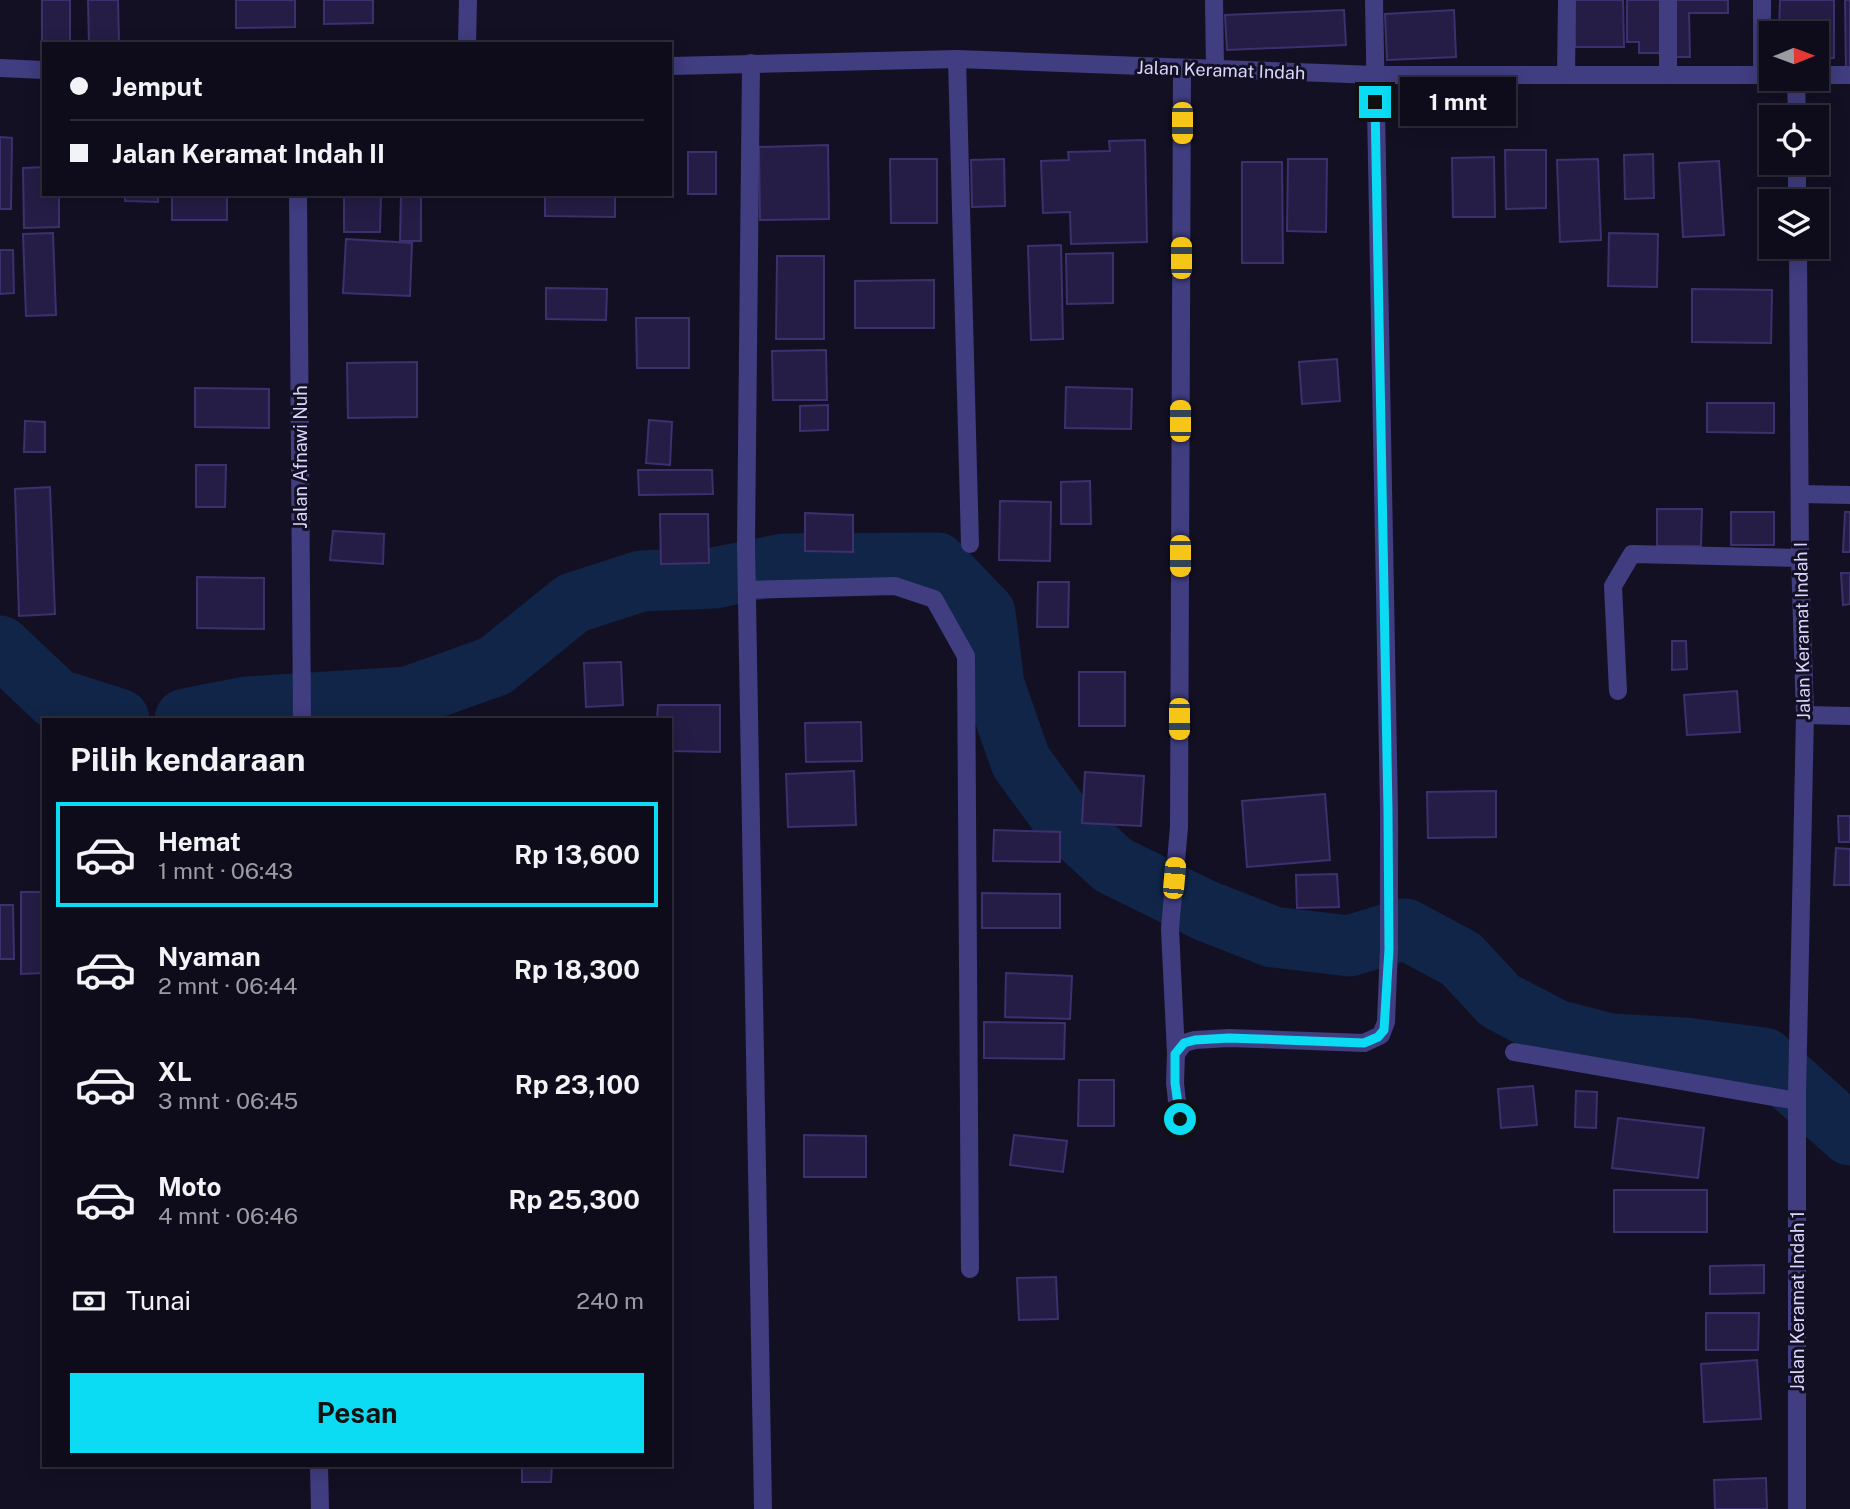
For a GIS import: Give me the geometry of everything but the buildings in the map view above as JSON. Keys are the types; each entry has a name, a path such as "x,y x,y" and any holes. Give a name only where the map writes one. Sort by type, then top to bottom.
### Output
{"street":[{"path":"467,42 468,0"},
{"path":"1214,0 1215,69"},
{"path":"1175,1054 1184,1043 1195,1040 1229,1038 1364,1043 1378,1037 1384,1030 1389,908 1374,0"},
{"path":"1566,75 1567,0"},
{"path":"1668,0 1668,75"},
{"path":"1762,0 1763,21"},
{"path":"957,59 970,544"},
{"name":"Jalan Keramat Indah","path":"672,66 957,59 1375,75 1759,75"},
{"path":"751,63 746,522 764,1509"},
{"path":"0,68 42,70"},
{"path":"1180,1119 1175,1083 1170,929 1179,827 1182,69"},
{"path":"1829,75 1850,75"},
{"name":"Jalan Afnawi Nuh","path":"298,196 302,718"},
{"name":"Jalan Keramat Indah I","path":"1797,1098 1805,715 1800,558 1798,259"},
{"path":"1800,494 1850,495"},
{"path":"1618,691 1613,586 1633,554 1800,558"},
{"path":"747,584 895,586 934,599 966,656 970,1269"},
{"path":"1805,715 1850,716"},
{"path":"1514,1052 1797,1098"},
{"name":"Jalan Keramat Indah 1","path":"1797,1098 1797,1509"},
{"path":"319,1467 320,1509"}],"waterway":[{"path":"190,718 247,707 408,697 495,666 573,603 641,581 714,578 784,564 937,563 985,613 994,685 1021,762 1062,818 1113,865 1204,910 1273,937 1349,946 1405,929 1461,959 1500,1001 1556,1030 1610,1044 1685,1048 1764,1058 1850,1135"},
{"path":"0,646 56,699 116,718"}],"route":[{"path":"1180,1119 1175,1083 1175,1054 1184,1043 1229,1038 1364,1043 1378,1037 1384,1030 1389,949 1388,810 1375,102"}]}
